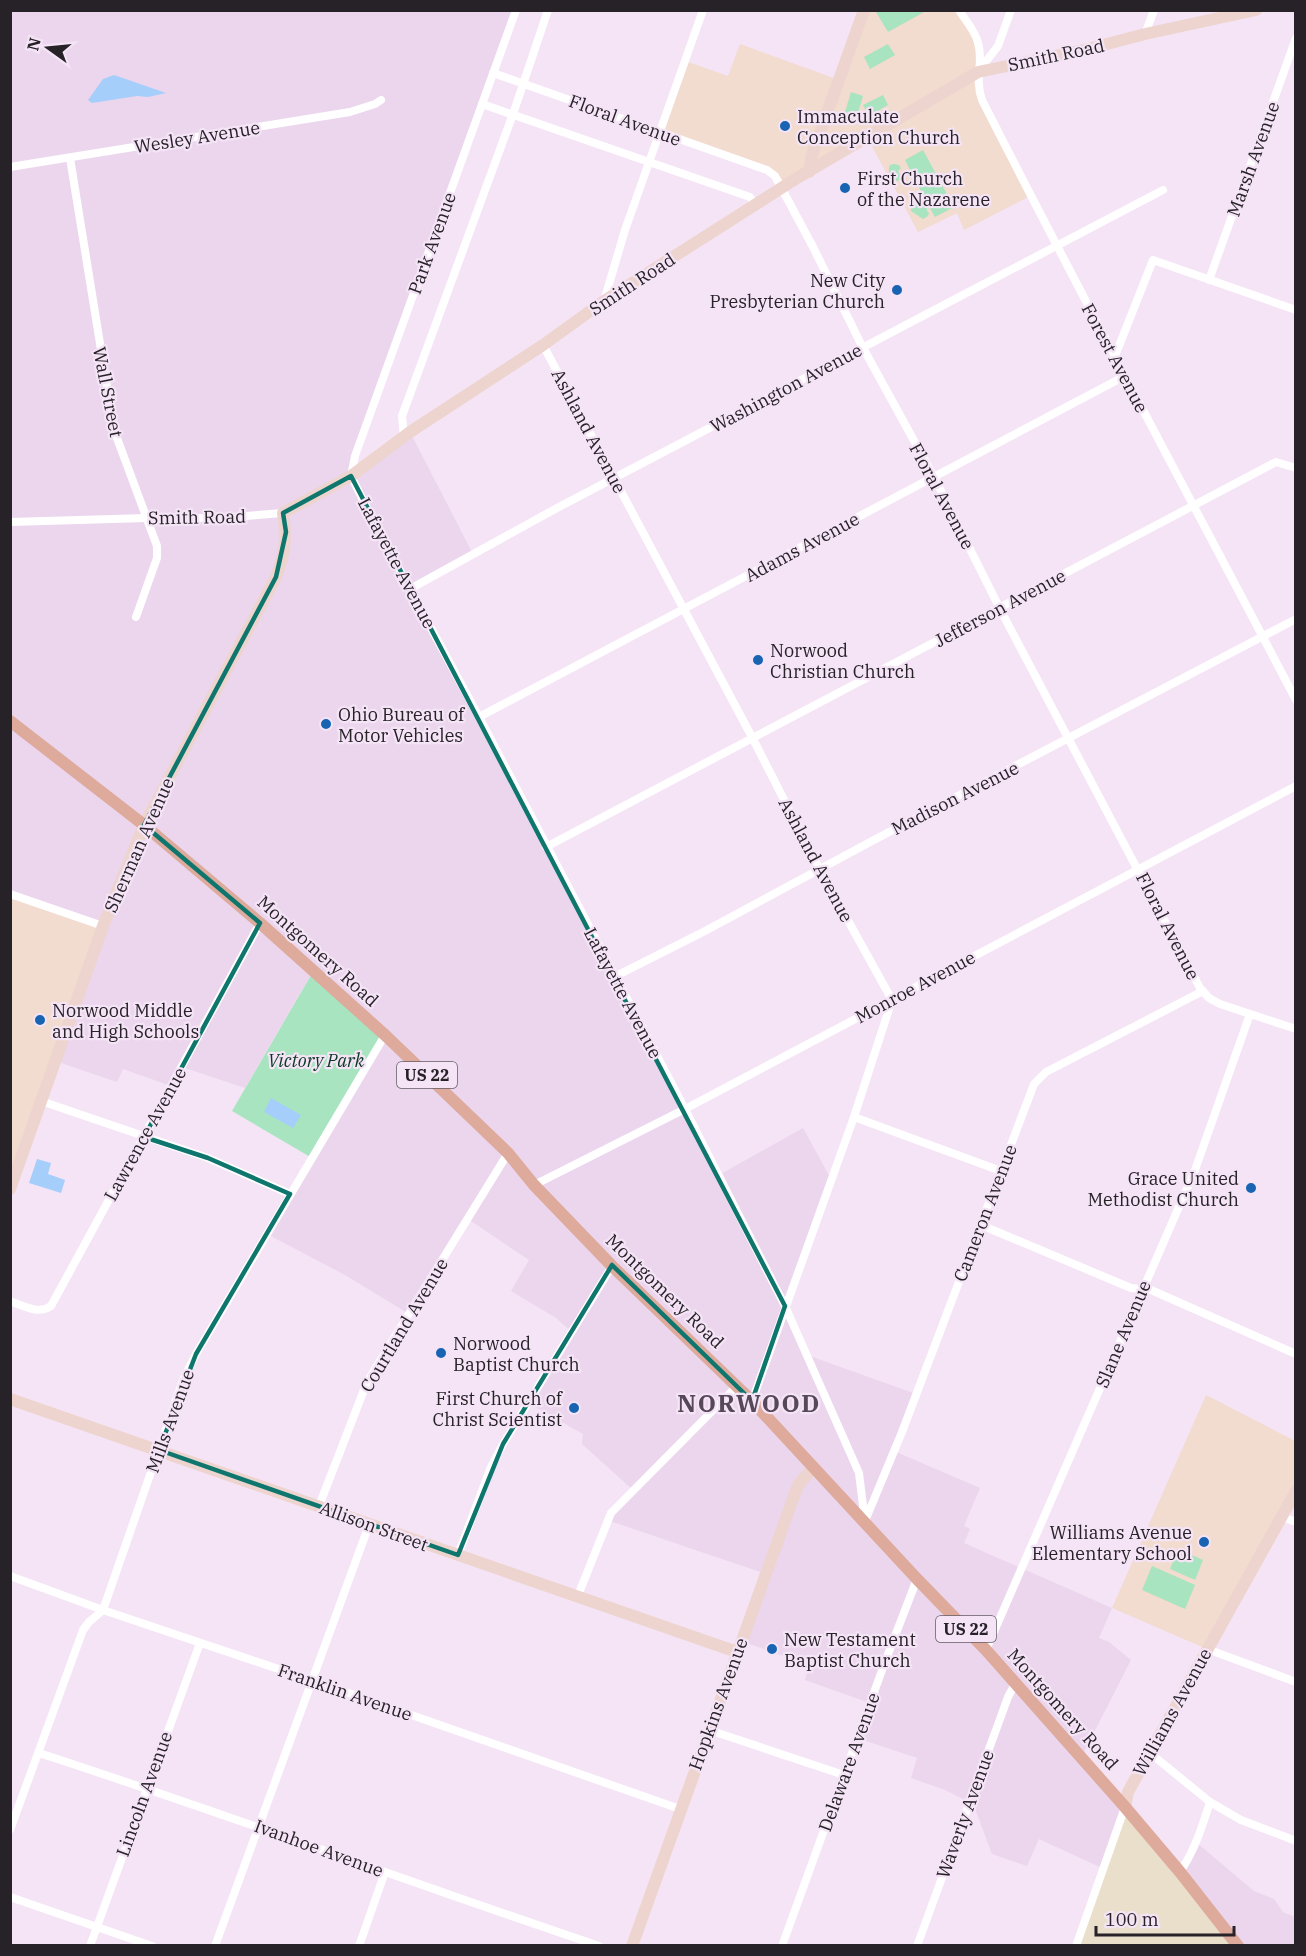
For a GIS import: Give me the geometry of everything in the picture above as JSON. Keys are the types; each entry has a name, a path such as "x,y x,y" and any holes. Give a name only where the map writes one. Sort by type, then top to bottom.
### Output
{"main road":[{"name":"Montgomery Road","path":"10,721 144,825 260,923 385,1035 508,1153 534,1185 612,1266 752,1401 986,1650 1125,1807 1238,1946"}],"street":[{"name":"Park Avenue","path":"351,476 355,456 516,10"},
{"name":"Park Avenue","path":"404,437 402,416 513,114 548,10"},
{"path":"604,301 625,230 703,10"},
{"path":"809,172 812,155 864,10"},
{"name":"Forest Avenue","path":"958,10 978,41 980,60 978,90 982,100 1056,246 1296,700"},
{"path":"978,72 998,46 1011,10"},
{"path":"1145,34 1154,10"},
{"name":"Smith Road","path":"10,522 220,518 283,513 351,476 404,437 543,345 604,301 755,205 978,72 1256,10"},
{"name":"Marsh Avenue","path":"1209,280 1296,38"},
{"name":"Floral Avenue","path":"494,73 767,170 775,176 1200,988 1209,998 1220,1004 1296,1029"},
{"name":"Wesley Avenue","path":"10,167 350,112 381,100"},
{"name":"Floral Avenue","path":"482,104 750,197 755,205"},
{"name":"Wall Street","path":"70,158 114,430 157,546 157,558 136,617"},
{"name":"Washington Avenue","path":"410,589 862,346 1163,190"},
{"path":"1115,356 1154,260 1296,310"},
{"name":"Ashland Avenue","path":"543,345 820,870 892,1000"},
{"name":"Adams Avenue","path":"479,717 1125,376"},
{"name":"Jefferson Avenue","path":"546,847 753,740 1276,462 1296,468"},
{"name":"Lafayette Avenue","path":"351,476 685,1109 785,1306 859,1473 865,1522"},
{"name":"Sherman Avenue","path":"10,1189 104,926 144,825 284,558 286,532 283,513"},
{"name":"Madison Avenue","path":"614,977 1296,619"},
{"name":"Monroe Avenue","path":"534,1185 685,1109 1296,786"},
{"path":"10,894 104,926"},
{"name":"Lawrence Avenue","path":"10,1301 39,1311 51,1306 260,923"},
{"name":"Cameron Avenue","path":"865,1522 1034,1084 1039,1077 1203,992"},
{"path":"752,1401 854,1117 892,1000"},
{"name":"Slane Avenue","path":"986,1650 1194,1170 1250,1014"},
{"name":"Mills Avenue","path":"10,1830 83,1630 102,1610 183,1380 196,1354 385,1035"},
{"path":"41,1101 208,1158 290,1194"},
{"path":"854,1117 1001,1171"},
{"name":"Courtland Avenue","path":"319,1506 367,1383 508,1153"},
{"path":"981,1225 1131,1288 1151,1290 1296,1354"},
{"path":"458,1555 491,1467 503,1444 612,1266"},
{"path":"577,1598 611,1513 737,1386"},
{"name":"Allison Street","path":"10,1399 737,1652"},
{"name":"Hopkins Avenue","path":"632,1946 798,1485 814,1467"},
{"name":"Williams Avenue","path":"1076,1946 1125,1807 1128,1792 1296,1491"},
{"path":"1280,1516 1296,1522"},
{"path":"215,1946 369,1525"},
{"name":"Franklin Avenue","path":"10,1576 102,1610 680,1809"},
{"name":"Delaware Avenue","path":"782,1946 917,1579"},
{"name":"Lincoln Avenue","path":"90,1946 200,1643"},
{"path":"1207,1649 1296,1682"},
{"name":"Waverly Avenue","path":"917,1946 1008,1697 1015,1684"},
{"path":"709,1731 844,1775"},
{"name":"Ivanhoe Avenue","path":"39,1752 599,1946"},
{"path":"1150,1753 1210,1802 1241,1820 1296,1841"},
{"path":"1180,1872 1190,1859 1197,1843 1210,1802"},
{"path":"359,1946 386,1872"},
{"path":"10,1897 152,1946"}],"highlighted area":[{"path":"351,476 785,1306 752,1401 612,1265 503,1444 458,1555 159,1450 196,1354 290,1194 208,1158 144,1137 260,923 144,825 276,577 286,532 283,513"}],"shaded area":[{"path":"11,11 516,11 352,476 410,432 473,554 411,589 719,1175 803,1128 831,1179 785,1306 807,1355 916,1394 894,1451 980,1488 964,1526 970,1529 964,1543 1112,1608 1099,1638 1109,1642 1131,1660 1081,1758 1125,1807 1104,1869 1039,1839 1027,1866 992,1854 971,1798 969,1802 945,1790 911,1778 917,1758 857,1738 870,1703 805,1680 809,1665 741,1641 766,1574 607,1520 633,1490 582,1444 583,1434 528,1403 572,1332 556,1318 511,1291 529,1260 468,1219 409,1314 345,1275 267,1234 385,1035 313,971 245,1088 182,1067 171,1086 123,1069 117,1082 55,1061 11,894"},
{"path":"864,11 959,11 978,41 978,90 1030,196 964,230 957,213 918,232 867,137 782,188 775,176 660,133 685,61 728,76 740,44 839,80"},
{"name":"Norwood Middle and High Schools","path":"11,894 103,926 11,1189"},
{"name":"Williams Avenue Elementary School","path":"1206,1395 1295,1441 1295,1491 1207,1649 1112,1608"},
{"path":"1125,1807 1238,1946 1076,1946"},
{"path":"1197,1843 1254,1891 1274,1899 1283,1912 1295,1917 1295,1945 1238,1945 1180,1872"}],"green space":[{"path":"926,11 888,32 876,12"},
{"path":"888,44 895,55 870,69 864,57"},
{"path":"851,92 863,96 857,116 845,112"},
{"path":"883,95 888,105 869,116 863,105"},
{"path":"923,150 954,207 935,217 927,203 929,213 923,219 911,211 916,201 922,197 925,199 905,160"},
{"path":"894,164 901,168 898,171 902,179 897,181 889,173 890,165"},
{"name":"Victory Park","path":"314,970 385,1035 312,1158 232,1111"},
{"path":"1178,1549 1203,1560 1195,1580 1170,1569"},
{"path":"1152,1566 1195,1585 1185,1609 1142,1590"}],"water":[{"path":"114,75 166,93 92,103 88,100 103,79"},
{"path":"271,1098 301,1115 293,1128 264,1112"},
{"path":"37,1159 51,1163 48,1174 65,1180 61,1193 29,1183"}],"place":[{"name":"Immaculate Conception Church","path":"785,126"},
{"name":"First Church of the Nazarene","path":"845,188"},
{"name":"New City Presbyterian Church","path":"897,290"},
{"name":"Norwood Christian Church","path":"758,660"},
{"name":"Ohio Bureau of Motor Vehicles","path":"326,724"},
{"name":"Norwood Middle and High Schools","path":"40,1020"},
{"name":"Grace United Methodist Church","path":"1251,1188"},
{"name":"Norwood Baptist Church","path":"441,1353"},
{"name":"First Church of Christ Scientist","path":"574,1408"},
{"name":"Williams Avenue Elementary School","path":"1204,1542"},
{"name":"New Testament Baptist Church","path":"772,1649"}],"district":[{"name":"NORWOOD","path":"749,1403"}]}
